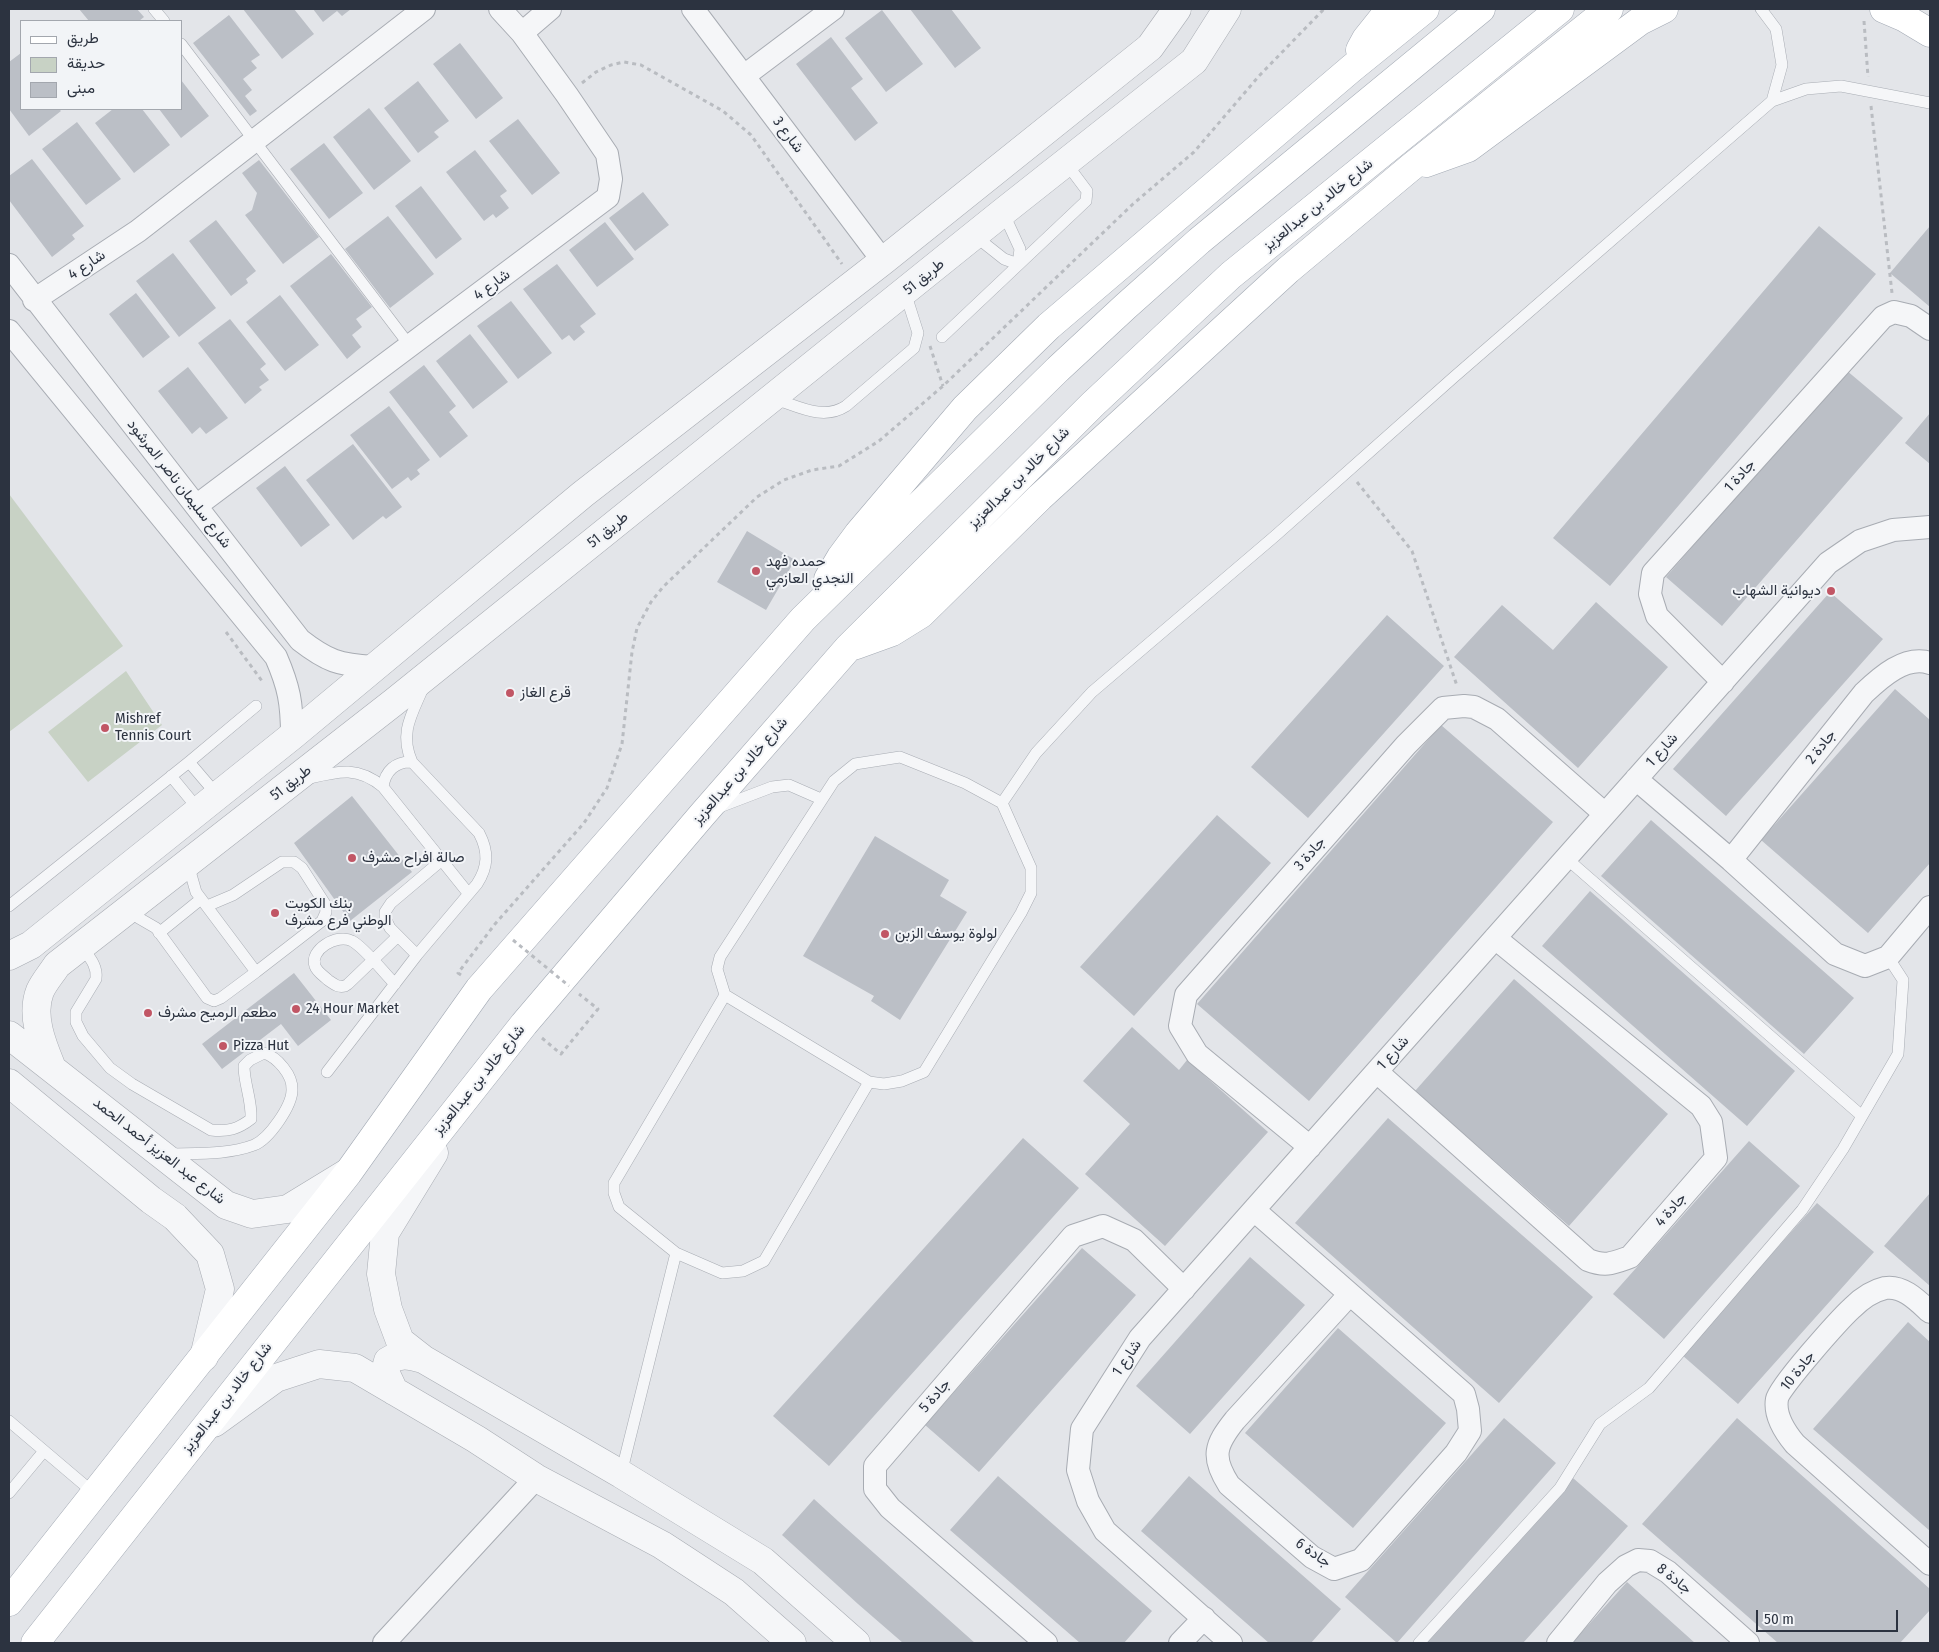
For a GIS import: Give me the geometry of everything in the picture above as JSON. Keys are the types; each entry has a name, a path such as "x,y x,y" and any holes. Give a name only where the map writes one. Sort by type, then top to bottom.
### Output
{"main road":[{"path":"1352,68 1366,39 1390,9"},
{"path":"803,619 841,556 965,408 1049,326 1352,68 1425,9"},
{"path":"9,1602 348,1172 479,989 803,619 1058,369 1126,306 1199,241 1481,9"},
{"name":"شارع خالد بن عبدالعزيز","path":"35,1643 198,1434 524,1024 702,815 848,648 1092,404 1231,275 1560,9"},
{"path":"848,648 892,632 921,614 1040,497 1288,270 1410,168 1609,9"},
{"path":"1410,168 1447,157 1468,148 1640,21 1664,9"},
{"path":"1874,13 1906,18 1930,33"}],"street":[{"name":"شارع 4","path":"34,300 138,232 424,9"},
{"name":"شارع 4","path":"196,506 608,197 610,179 607,154 522,33 500,9"},
{"path":"522,33 550,9"},
{"name":"شارع 3","path":"693,9 883,261"},
{"path":"744,76 833,9"},
{"path":"9,956 31,945 292,736 373,667 617,469 883,261 1150,47 1177,9"},
{"name":"طريق 51","path":"52,1068 41,1041 37,1014 39,992 57,965 428,674 1194,61 1227,9"},
{"path":"1061,118 1075,155"},
{"name":"شارع سليمان ناصر المرشود","path":"9,265 34,300 300,640 328,659 346,665 373,667"},
{"path":"1894,312 1910,316 1930,329"},
{"name":"جادة 1","path":"1723,682 1656,616 1650,594 1653,573 1872,328 1884,317 1894,312"},
{"path":"9,332 276,657 287,684 292,706 292,736"},
{"path":"645,447 672,480"},
{"path":"617,469 643,502"},
{"name":"شارع 1","path":"1232,1643 1105,1531 1088,1500 1078,1470 1082,1429 1140,1338 1828,563 1860,541 1868,538 1893,530 1930,527"},
{"path":"276,657 300,640"},
{"name":"جادة 2","path":"1731,860 1864,693 1885,674 1908,663 1930,664"},
{"path":"1464,706 1474,707 1497,719 1605,814"},
{"name":"جادة 3","path":"1310,1147 1196,1054 1180,1026 1186,996 1406,745 1443,708 1464,706"},
{"path":"1636,779 1731,860 1835,954 1865,966 1888,957 1930,907"},
{"path":"97,892 108,906 123,914"},
{"name":"جادة 4","path":"1377,1072 1588,1260 1600,1265 1630,1257 1716,1158 1711,1122 1701,1106 1495,938"},
{"name":"شارع عبد العزيز أحمد الحمد","path":"9,1035 226,1205 252,1214 288,1209 348,1172"},
{"path":"477,1082 385,1233 381,1274 388,1309 400,1341 423,1359 621,1474 763,1560 856,1643"},
{"path":"9,1083 150,1200 174,1217 210,1254 220,1289 204,1357"},
{"path":"150,1200 160,1203 170,1201 179,1195 183,1186 183,1176 170,1161"},
{"name":"جادة 6","path":"1254,1210 1350,1294 1464,1394 1468,1409 1470,1432 1456,1453 1361,1560 1334,1569 1312,1557 1229,1485 1220,1472 1217,1454 1221,1437 1235,1420 1350,1294"},
{"name":"جادة 5","path":"1046,1643 890,1508 875,1489 875,1466 1073,1236 1103,1226 1134,1240 1184,1289"},
{"name":"جادة 10","path":"1930,1312 1902,1289 1885,1288 1869,1294 1852,1308 1788,1380 1777,1399 1778,1416 1784,1430 1795,1444 1930,1564"},
{"path":"394,1391 385,1372 388,1361 395,1356 406,1354 423,1359"},
{"path":"198,1434 276,1378 319,1364 355,1368 476,1439 536,1478 662,1545 734,1592 792,1643"},
{"path":"384,1643 536,1478"},
{"name":"جادة 8","path":"1558,1643 1607,1583 1626,1566 1638,1560 1650,1562 1668,1572 1748,1643"},
{"path":"1180,1643 1204,1618"}],"lane":[{"path":"154,9 163,20"},
{"path":"1761,9 1776,29 1782,65 1772,101"},
{"path":"182,45 256,140 410,346"},
{"path":"1002,803 1036,753 1092,692 1275,536 1772,101 1806,89 1842,86 1930,103"},
{"path":"942,336 1086,201 1087,191 1075,155"},
{"path":"1003,212 1020,250 1018,264"},
{"path":"975,236 1004,259 1018,264"},
{"path":"773,398 824,413 839,410 846,406 914,348 918,333 905,292"},
{"path":"327,1072 483,875 486,864 484,843 478,833 412,762 406,749 406,731 428,674"},
{"path":"9,906 256,706"},
{"path":"900,757 965,783 1002,803 1031,868 1031,893 1021,913 924,1072 902,1081 884,1084 869,1082 725,995 719,982 717,969 720,957 820,799 834,781 855,764 900,757"},
{"path":"189,762 208,803"},
{"path":"383,787 384,780 392,768 398,764 412,762"},
{"path":"291,782 336,771 349,771 373,779 383,787 468,893"},
{"path":"171,776 208,803"},
{"path":"702,815 772,787 789,786 820,799"},
{"path":"1566,858 1862,1116"},
{"path":"418,955 386,923 387,907 442,860"},
{"path":"123,914 138,917 156,928 159,933 207,998 214,1001 221,998 322,921 326,912 325,904 302,868 294,862 282,862 233,895 204,902 159,933"},
{"path":"188,863 191,878 204,902 256,972"},
{"path":"395,984 372,961 352,941 339,938 327,943 316,954 314,962 316,969 335,985 342,987 348,984 372,961 398,936"},
{"path":"81,946 94,963 97,972 96,979 76,1012 76,1022 82,1036 110,1068 132,1084 211,1130 224,1132 238,1128 251,1119 250,1098 244,1077 244,1066 250,1060 264,1053 274,1056 291,1080 292,1091 287,1107 267,1137 257,1144 242,1149 170,1161"},
{"path":"1419,1643 1560,1488 1600,1424 1649,1388 1802,1210 1843,1149 1898,1054 1904,980 1888,957"},
{"path":"725,995 614,1183 614,1193 619,1208 676,1253 722,1273 743,1271 764,1261 869,1082"},
{"path":"621,1474 676,1253"},
{"path":"9,1421 95,1494"},
{"path":"9,1493 44,1451"}],"path":[{"path":"458,973 495,924 584,823 607,788 622,744 632,652 637,628 651,602 663,587 757,497 784,480 812,470 839,466 879,441 943,386 1133,204 1194,152 1259,76 1324,9"},
{"path":"1874,13 1870,91 1894,312"},
{"path":"567,95 596,72 611,65 624,62 641,64 723,111 751,135 855,283"},
{"path":"1348,471 1412,551 1464,706"},
{"path":"513,940 598,1009 561,1054"}],"green space":[{"path":"9,494 123,646 9,732"},
{"name":"Mishref Tennis Court","path":"126,671 162,725 88,782 48,732"}],"building":[{"path":"79,9 137,9 144,17 140,20 88,20"},
{"path":"243,9 294,9 314,34 282,59"},
{"path":"313,9 351,9 342,16 337,11 323,22"},
{"path":"910,9 951,9 981,48 955,68"},
{"path":"882,10 923,64 886,92 845,38"},
{"path":"229,15 260,55 251,61 257,68 243,79 252,90 245,96 257,111 250,116 193,43"},
{"path":"831,37 863,79 851,88 878,123 855,141 796,64"},
{"path":"460,43 503,98 476,119 433,64"},
{"path":"20,54 20,110 61,111 29,136 9,109 9,62"},
{"path":"182,81 209,116 181,138 160,110 182,110"},
{"path":"418,81 449,121 434,132 439,137 418,153 384,108"},
{"path":"369,108 411,161 374,190 333,137"},
{"path":"112,110 143,110 170,145 134,173 95,123"},
{"path":"518,119 560,173 532,195 489,141"},
{"path":"77,122 121,179 86,205 42,149"},
{"path":"324,143 363,193 329,219 290,169"},
{"path":"475,150 507,191 500,196 509,208 496,218 493,214 484,221 446,172"},
{"path":"32,159 84,226 72,235 75,239 52,257 9,200 9,176"},
{"path":"259,160 319,237 283,264 245,215 252,210 257,193 242,173"},
{"path":"421,186 462,239 436,259 395,206"},
{"path":"643,192 669,225 635,251 609,218"},
{"path":"388,216 434,274 390,308 345,249"},
{"path":"216,220 256,271 246,279 248,283 231,296 189,241"},
{"path":"605,222 634,259 597,287 569,250"},
{"path":"1819,226 1876,274 1610,586 1553,538"},
{"path":"1930,226 1930,307 1890,273"},
{"path":"173,253 216,308 179,337 136,281"},
{"path":"331,254 372,307 356,319 362,327 352,335 361,347 347,359 290,286"},
{"path":"557,264 596,314 580,326 585,332 574,341 569,335 562,340 523,289"},
{"path":"136,293 170,337 143,358 109,314"},
{"path":"280,295 319,345 285,371 246,322"},
{"path":"511,301 552,353 518,379 477,326"},
{"path":"230,319 266,364 260,369 269,380 259,387 262,390 245,404 198,343"},
{"path":"470,334 508,382 473,409 436,361"},
{"path":"424,365 456,406 449,412 468,436 440,458 389,392"},
{"path":"188,367 228,418 206,434 200,427 192,434 158,391"},
{"path":"1846,370 1903,418 1722,626 1666,577"},
{"path":"389,406 430,460 417,470 420,474 411,481 408,477 392,489 350,435"},
{"path":"1930,413 1930,464 1905,443"},
{"path":"353,444 402,507 386,519 383,516 353,540 306,480"},
{"path":"285,466 330,525 301,547 256,488"},
{"name":"حمده فهد النجدي العازمي","path":"747,531 795,560 766,610 717,582"},
{"path":"1830,592 1883,639 1726,816 1673,769"},
{"path":"1596,602 1668,667 1578,768 1454,657 1502,605 1553,650"},
{"path":"1387,615 1444,666 1308,818 1251,767"},
{"path":"1895,689 1930,720 1930,863 1868,933 1761,840"},
{"path":"1441,725 1553,822 1309,1101 1197,1004"},
{"name":"صالة افراح مشرف","path":"352,796 412,872 350,921 294,843"},
{"path":"1217,815 1271,863 1134,1016 1080,967"},
{"path":"1651,820 1854,998 1804,1054 1601,876"},
{"name":"لولوة يوسف الزبن","path":"875,836 949,880 940,896 967,912 900,1020 871,1001 874,996 803,956"},
{"path":"1590,891 1795,1071 1747,1126 1542,946"},
{"path":"294,973 331,1020 298,1046 281,1024 222,1069 202,1044"},
{"path":"1514,979 1668,1114 1569,1226 1415,1091"},
{"path":"1132,1027 1179,1070 1187,1060 1268,1132 1165,1246 1085,1174 1130,1124 1083,1081"},
{"path":"1388,1118 1593,1297 1499,1403 1295,1223"},
{"path":"1023,1138 1079,1188 829,1466 773,1416"},
{"path":"1749,1141 1800,1186 1664,1339 1613,1294"},
{"path":"1930,1193 1930,1286 1884,1246"},
{"path":"1817,1203 1874,1252 1738,1404 1682,1355"},
{"path":"1082,1248 1136,1295 979,1472 925,1425"},
{"path":"1250,1257 1305,1305 1190,1434 1136,1386"},
{"path":"1908,1322 1930,1342 1930,1531 1813,1429"},
{"path":"1338,1328 1446,1423 1353,1528 1245,1433"},
{"path":"1504,1418 1556,1463 1397,1643 1345,1597"},
{"path":"1737,1418 1930,1589 1930,1610 1900,1643 1778,1643 1642,1524"},
{"path":"998,1476 1152,1611 1124,1643 1080,1643 950,1530"},
{"path":"1189,1476 1341,1609 1311,1643 1269,1643 1141,1531"},
{"path":"1573,1478 1628,1526 1523,1643 1426,1643"},
{"path":"814,1499 975,1643 903,1643 858,1604 782,1535"},
{"path":"1627,1582 1695,1643 1572,1643"}],"place":[{"name":"حمده فهد النجدي العازمي","path":"756,571"},
{"name":"ديوانية الشهاب","path":"1831,591"},
{"name":"قرع الغاز","path":"510,693"},
{"name":"Mishref Tennis Court","path":"105,728"},
{"name":"صالة افراح مشرف","path":"352,858"},
{"name":"بنك الكويت الوطني فرع مشرف","path":"275,913"},
{"name":"لولوة يوسف الزبن","path":"885,934"},
{"name":"24 Hour Market","path":"296,1009"},
{"name":"مطعم الرميح مشرف","path":"148,1013"},
{"name":"Pizza Hut","path":"223,1046"}]}
